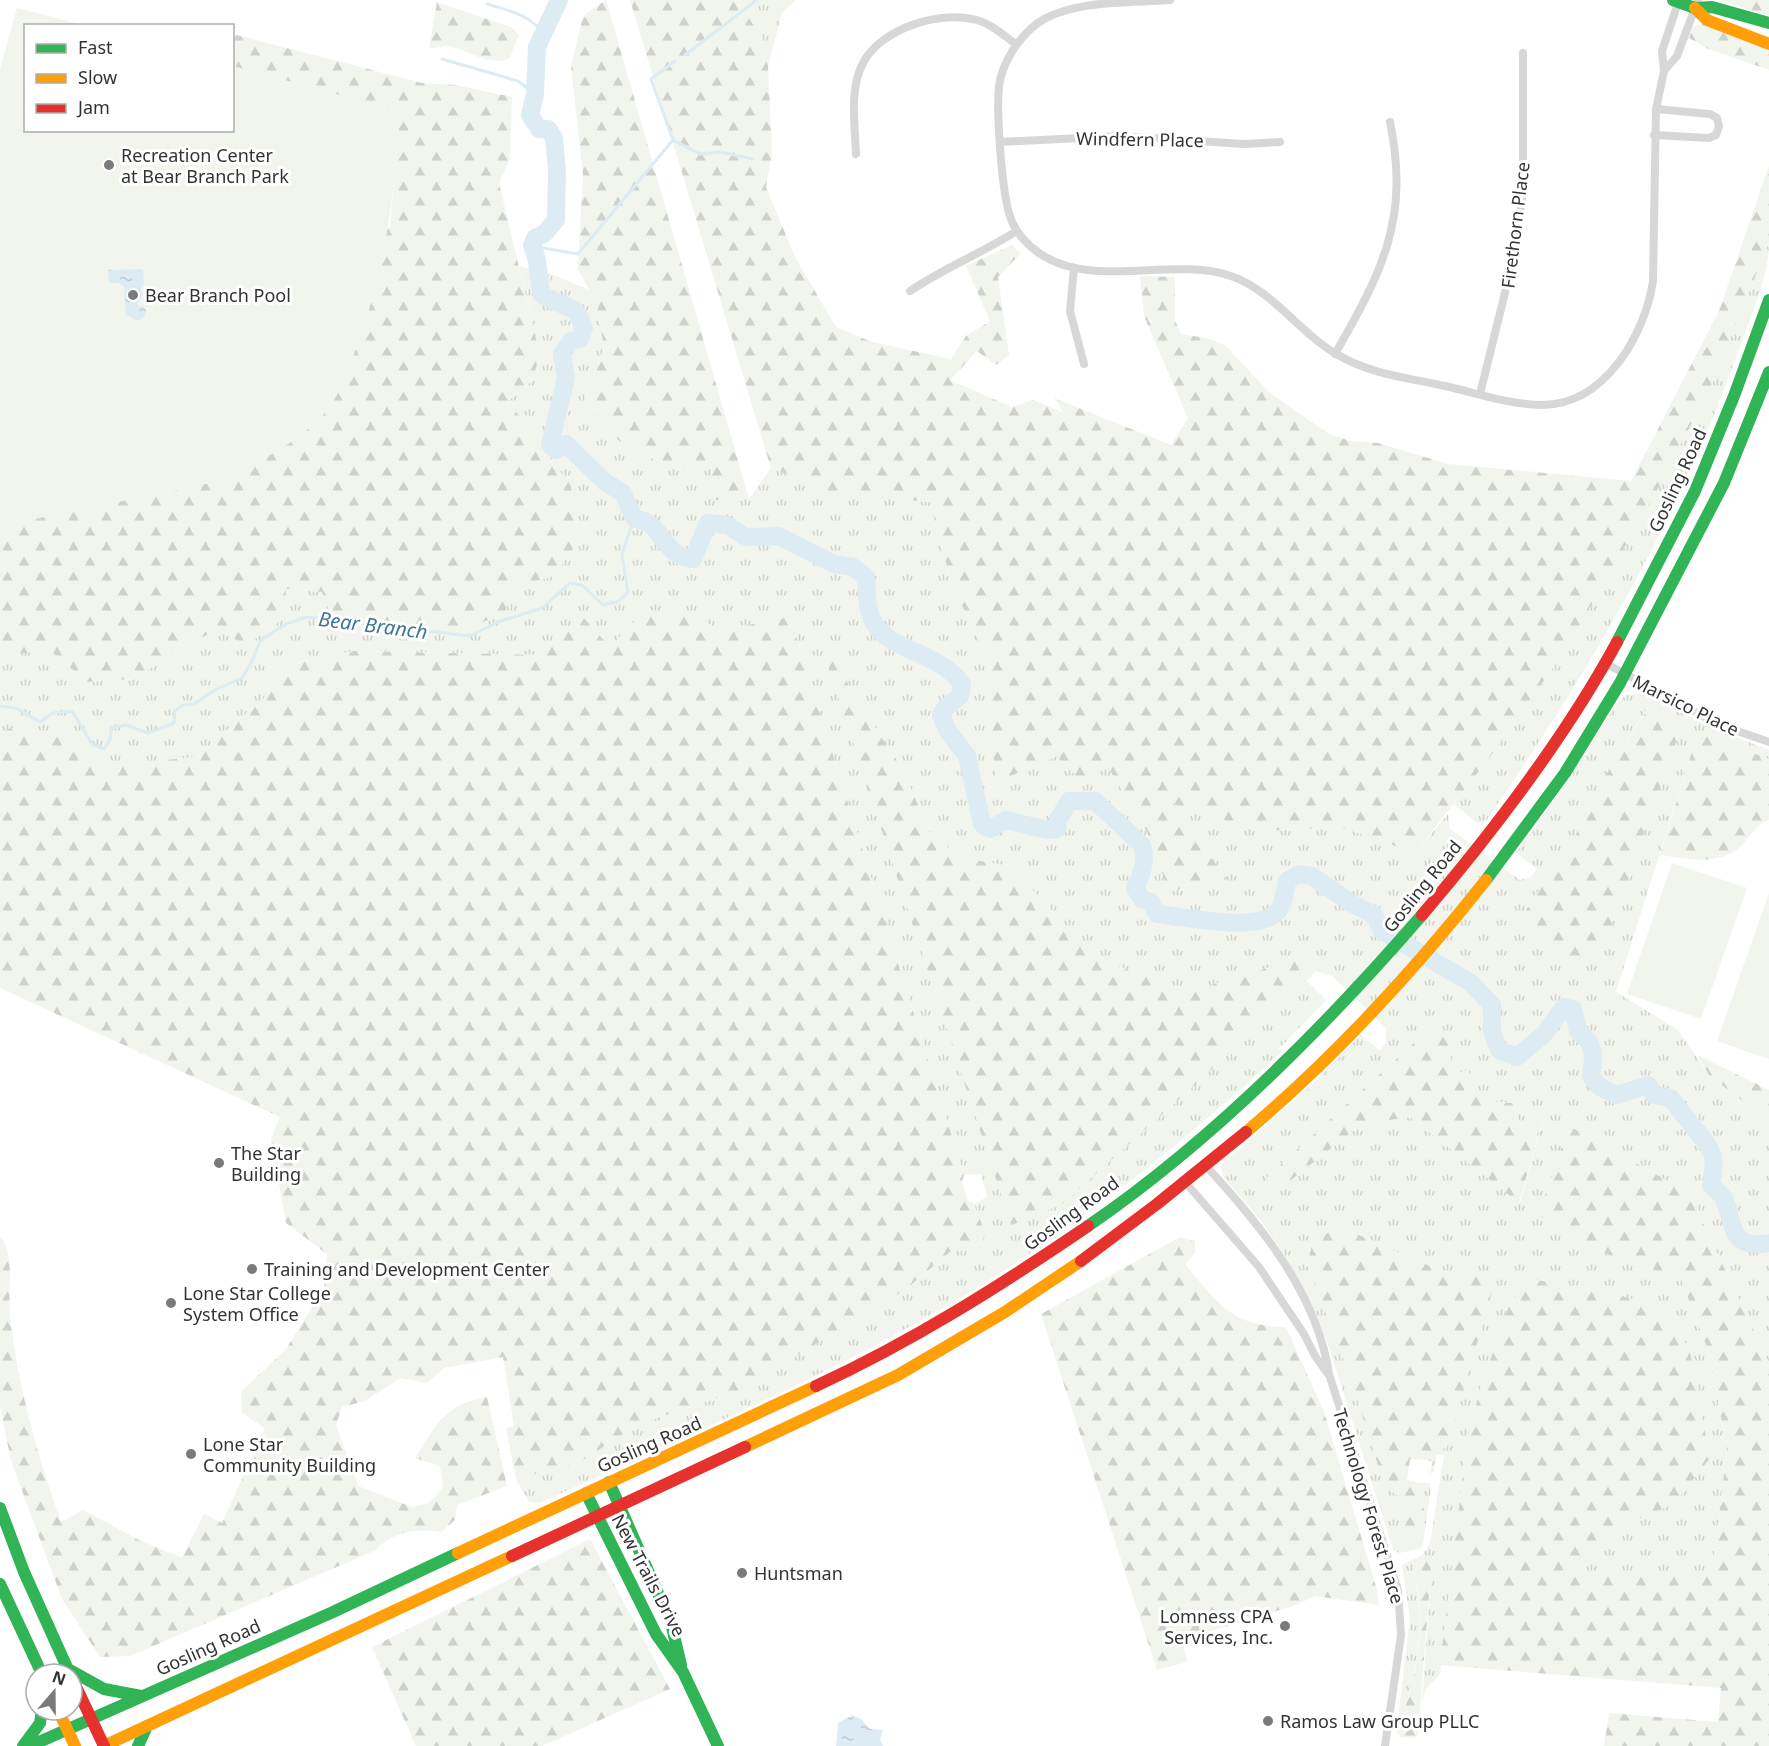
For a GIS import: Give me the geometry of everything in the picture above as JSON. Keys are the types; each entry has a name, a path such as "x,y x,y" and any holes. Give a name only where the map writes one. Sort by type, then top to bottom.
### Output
{"main road":[{"path":"1677,1 1712,7 1769,23"},
{"path":"1697,4 1707,20 1769,44"},
{"name":"Gosling Road","path":"30,1746 333,1612 586,1492 754,1416 944,1322 1040,1259 1188,1148 1231,1111 1336,1009 1415,924 1545,757 1605,663 1694,494 1744,372 1769,300"},
{"path":"84,1706 104,1746 765,1439 898,1375 955,1344 1054,1280 1186,1183 1301,1083 1356,1028 1434,941 1509,848 1566,770 1625,675 1715,504 1769,372"},
{"name":"New Trails Drive","path":"609,1482 670,1623 683,1671 718,1746"},
{"name":"New Trails Drive","path":"586,1492 656,1634 683,1671"},
{"path":"0,1508 24,1572 65,1662"},
{"path":"0,1584 35,1662"},
{"path":"84,1680 104,1689 142,1696"},
{"path":"23,1746 40,1722"},
{"path":"63,1722 75,1746"},
{"path":"138,1746 147,1726"}],"street":[{"path":"1170,0 1076,7 1045,19 1016,44 1001,75 998,90 1000,142 1007,204 1017,231 1040,253 1074,268 1202,271 1228,275 1266,295 1306,332 1335,354 1366,368 1516,402 1555,404 1573,398 1607,375 1626,352 1643,319 1653,280 1654,135 1656,109 1664,71 1662,51 1677,1"},
{"path":"1664,71 1677,56 1697,4"},
{"path":"856,154 855,91 858,77 871,50 881,41 905,27 962,17 992,27 1016,44"},
{"name":"Firethorn Place","path":"1480,394 1516,248 1523,190 1523,53"},
{"path":"1654,135 1709,138 1716,135 1719,126 1717,118 1710,114 1656,109"},
{"path":"1335,354 1376,279 1391,231 1396,151 1390,122"},
{"name":"Windfern Place","path":"1000,142 1120,136 1244,144 1280,142"},
{"path":"910,291 936,273 988,249 1017,231"},
{"path":"1074,268 1070,311 1084,364"},
{"name":"Marsico Place","path":"1605,663 1717,724 1769,742"},
{"name":"Technology Forest Place","path":"1205,1165 1243,1206 1282,1259 1316,1326 1326,1352 1329,1374 1398,1590 1401,1635 1385,1746"},
{"name":"Technology Forest Place","path":"1186,1183 1258,1267 1329,1374"}],"green space":[{"path":"606,0 749,499 716,500 710,464 671,469 619,441 585,399 604,348 597,305 578,269 583,174 571,66 583,16"},
{"path":"630,0 737,0 760,35 768,66 772,153 766,187 795,257 836,327 872,342 951,359 966,336 990,321 966,266 1012,245 1020,254 998,277 1009,355 996,365 977,351 950,380 1012,407 1033,400 1064,413 1054,398 1171,445 1188,418 1144,316 1140,276 1175,277 1175,320 1181,334 1206,338 1225,345 1270,393 1329,434 1351,441 1378,443 1448,464 1631,481 1719,311 1769,166 1769,242 1711,386 1655,494 1564,652 1487,761 1415,853 1341,827 1258,831 1165,801 1228,879 1169,891 1147,832 1108,767 1080,780 1056,756 997,782 989,726 991,663 952,586 930,502 836,494 771,468"},
{"path":"737,0 796,0 782,13 768,66 760,35"},
{"path":"1769,0 1769,16 1722,1"},
{"path":"437,2 511,27 519,35 509,59 501,61 486,59 448,46 429,48"},
{"path":"17,8 79,24 24,24 24,132 234,132 234,66 400,111 387,232 374,292 346,377 334,401 311,427 267,457 202,485 0,526 0,69"},
{"path":"1703,23 1769,47 1769,70 1706,48 1689,38 1693,27"},
{"path":"234,34 422,83 455,85 512,97 510,159 499,183 540,355 532,381 508,401 571,486 579,540 554,576 511,588 505,613 461,631 331,616 322,592 286,589 284,618 247,645 215,630 132,679 87,682 53,653 0,653 0,526 18,522 390,227 400,111 234,93"},
{"path":"1769,242 1763,281 1740,346 1716,410 1660,534 1628,594 1559,711 1483,825 1477,823 1454,804 1487,761 1711,386"},
{"path":"519,266 531,269 531,274 549,273 589,290 597,305 604,348 585,399 710,464 716,500 749,499 771,468 836,494 930,502 952,586 991,663 989,726 998,781 1057,756 1108,767 1147,832 1169,890 1228,879 1164,800 1258,831 1341,827 1415,853 1448,814 1450,829 1520,880 1531,877 1537,869 1516,853 1559,794 1617,703 1626,695 1645,693 1714,729 1769,750 1769,759 1698,732 1616,992 1678,1030 1709,1075 1769,1121 1769,1363 1689,1193 1595,1250 1681,1279 1710,1356 1727,1450 1712,1572 1581,1574 1616,1521 1634,1521 1510,1302 1479,1393 1467,1441 1440,1674 1425,1690 1422,1704 1432,1558 1413,1568 1419,1608 1418,1651 1409,1693 1396,1732 1410,1620 1402,1565 1422,1555 1430,1544 1444,1455 1437,1454 1434,1471 1430,1474 1432,1462 1427,1460 1437,1450 1485,1275 1455,1277 1352,1232 1312,1245 1307,1264 1398,1496 1400,1508 1424,1509 1413,1492 1419,1483 1429,1483 1431,1487 1423,1544 1419,1549 1399,1553 1393,1549 1327,1341 1309,1299 1263,1223 1224,1178 1221,1167 1227,1155 1232,1156 1319,1078 1361,1035 1380,1051 1386,1043 1386,1028 1332,976 1316,971 1321,965 1305,957 1190,991 1096,959 1011,867 961,858 930,833 902,768 852,694 836,654 824,655 1061,1205 1204,1077 1281,1000 1307,981 1326,1000 1279,1049 1282,1052 1197,1127 1110,1197 971,1292 876,1345 781,1393 540,1503 529,1502 516,1479 580,1462 639,1424 738,1391 905,1290 950,1252 985,1232 974,1204 987,1197 981,1174 964,1175 790,617 719,630 691,613 610,647 583,617 543,655 354,651 279,666 264,698 196,757 102,767 61,734 11,728 0,732 0,653 53,653 87,682 132,679 285,589 322,592 511,588 554,576 579,540 571,486 507,401 532,381 540,355","holes":["1648,707 1682,726 1526,910 1576,836 1586,808","1427,1031 1450,1077 1479,1101 1512,1103 1520,1122 1543,1120 1520,1203 1410,1117 1362,1124 1266,1183 1268,1176"]},
{"path":"645,610 691,613 720,630 790,617 964,1175 962,1181 968,1201 974,1204 985,1232 981,1248 950,1252 905,1290 738,1391 639,1424 580,1462 516,1479 506,1428 514,1426 503,1357 444,1368 427,1383 400,1378 365,1401 342,1407 336,1425 358,1486 412,1507 429,1503 443,1487 440,1466 415,1458 436,1426 451,1411 473,1400 487,1397 507,1486 457,1505 455,1520 441,1532 414,1531 397,1535 376,1550 130,1656 100,1657 62,1599 11,1461 0,1406 0,1236 8,1253 10,1317 23,1395 36,1446 61,1522 83,1510 137,1539 182,1558 204,1514 222,1523 265,1428 242,1413 241,1392 286,1349 324,1288 327,1254 286,1223 271,1139 280,1117 0,988 0,732 11,728 61,734 102,766 196,757 264,698 279,666 354,651 543,655 583,617 610,647"},
{"path":"824,654 836,654 852,694 902,768 930,833 961,858 1011,866 1096,959 1190,991 1305,957 1321,965 1307,981 1281,1000 1204,1077 1061,1205 1011,1225"},
{"path":"1649,707 1682,726 1598,962 1581,961 1538,936 1526,910 1576,836 1585,808"},
{"path":"1698,732 1769,759 1769,820 1757,827 1742,845 1723,856 1703,860 1660,855"},
{"path":"1672,863 1747,888 1701,1019 1627,994"},
{"path":"1769,893 1769,1059 1717,1041"},
{"path":"1427,1031 1452,1040 1450,1077 1468,1069 1479,1101 1512,1103 1520,1122 1543,1119 1519,1203 1410,1117 1362,1124 1287,1183 1265,1183 1268,1176"},
{"path":"1697,1055 1769,1090 1769,1121 1709,1075"},
{"path":"1569,1126 1689,1193 1769,1363 1769,1746 1604,1746 1609,1713 1718,1722 1721,1688 1440,1665 1467,1441 1479,1393 1510,1302 1532,1279 1649,1302 1689,1347 1710,1458 1675,1503 1634,1521 1616,1521 1582,1574 1712,1571 1727,1450 1710,1356 1681,1279 1595,1250 1538,1215"},
{"path":"1329,1232 1352,1232 1455,1277 1485,1275 1495,1281 1447,1448 1437,1450 1427,1460 1410,1459 1407,1480 1419,1483 1413,1492 1424,1509 1422,1539 1409,1547 1403,1544 1398,1496 1385,1487 1348,1371 1307,1264 1312,1245"},
{"path":"1180,1237 1195,1241 1195,1253 1185,1264 1227,1310 1252,1322 1286,1327 1324,1412 1377,1590 1379,1605 1315,1596 1296,1605 1182,1640 1187,1662 1157,1670 1041,1314"},
{"path":"590,1539 670,1689 542,1746 416,1746 372,1647"},
{"path":"1432,1557 1418,1735 1414,1738 1401,1737 1396,1732 1415,1672 1420,1630 1420,1608 1413,1568"}],"water":[{"name":"Bear Branch Pool","path":"143,269 144,284 140,289 142,296 137,303 139,307 144,306 146,311 144,317 138,321 126,315 124,287 119,283 109,283 108,270"},
{"path":"852,1715 861,1719 870,1729 883,1730 880,1739 883,1746 836,1746 838,1723"}],"waterway":[{"path":"559,0 537,47 535,94 530,115 539,129 548,129 554,138 557,171 556,220 544,234 535,238 532,246 542,295 576,311 584,328 580,339 571,341 562,354 566,378 550,445 556,450 566,444 605,482 623,493 634,518 647,522 671,549 684,557 693,559 708,523 727,525 746,537 779,536 834,564 853,567 866,577 870,612 881,632 891,640 941,665 953,673 962,684 960,696 946,707 941,715 948,731 967,756 982,824 990,829 1006,820 1048,830 1057,829 1058,820 1069,801 1095,801 1142,845 1143,867 1135,888 1142,899 1151,902 1157,914 1220,922 1254,922 1277,912 1283,901 1287,881 1299,874 1312,876 1351,903 1374,915 1382,931 1471,983 1492,1005 1492,1031 1499,1050 1517,1057 1544,1034 1564,1007 1573,1009 1578,1031 1591,1046 1593,1062 1591,1076 1600,1087 1617,1095 1648,1085 1654,1095 1671,1098 1710,1149 1714,1163 1711,1185 1724,1199 1736,1234 1747,1243 1769,1243"},
{"path":"685,55 757,0"},
{"path":"487,4 525,18 538,27 543,34"},
{"path":"442,59 518,81 535,94"},
{"path":"532,246 578,254 673,140 651,79 675,61"},
{"path":"673,140 700,154 720,152 753,159"},
{"name":"Bear Branch","path":"0,706 16,708 40,722 53,713 72,711 92,744 104,749 110,740 111,728 126,725 148,733 174,723 175,711 183,705 194,704 215,690 242,678 261,640 286,624 307,617 470,636 498,622 542,608 570,583 582,585 603,605 619,601 628,592 622,555 634,518"}],"traffic: fast":[{"path":"1673,0 1695,8 1712,7 1769,23"},
{"path":"1617,642 1695,491 1734,396 1769,300"},
{"path":"1486,880 1565,773 1620,683 1724,483 1769,372"},
{"path":"1088,1226 1178,1158 1265,1081 1346,999 1422,915"},
{"path":"609,1482 671,1623 681,1665"},
{"path":"586,1493 656,1634 683,1672 718,1746"},
{"path":"0,1508 24,1572 65,1662"},
{"path":"30,1746 333,1612 458,1553"},
{"path":"0,1584 36,1662"},
{"path":"84,1678 104,1689 141,1696"},
{"path":"23,1746 40,1722"},
{"path":"138,1746 147,1726"}],"traffic: slow":[{"path":"1695,8 1707,20 1769,44"},
{"path":"1246,1132 1311,1074 1372,1012 1431,947 1486,880"},
{"path":"745,1447 898,1375 1005,1312 1081,1261"},
{"path":"458,1553 816,1386"},
{"path":"104,1746 512,1556"},
{"path":"64,1722 75,1746"}],"traffic: jam":[{"path":"1422,915 1501,818 1575,713 1617,642"},
{"path":"1081,1261 1157,1204 1246,1132"},
{"path":"816,1386 852,1369 955,1312 1088,1226"},
{"path":"512,1556 745,1447"},
{"path":"84,1704 104,1746"}],"place":[{"name":"Recreation Center at Bear Branch Park","path":"109,165"},
{"name":"Bear Branch Pool","path":"133,295"},
{"name":"The Star Building","path":"219,1163"},
{"name":"Training and Development Center","path":"252,1269"},
{"name":"Lone Star College System Office","path":"171,1303"},
{"name":"Lone Star Community Building","path":"191,1454"},
{"name":"Huntsman","path":"742,1573"},
{"name":"Lomness CPA Services, Inc.","path":"1285,1626"},
{"name":"Ramos Law Group PLLC","path":"1268,1721"}]}
